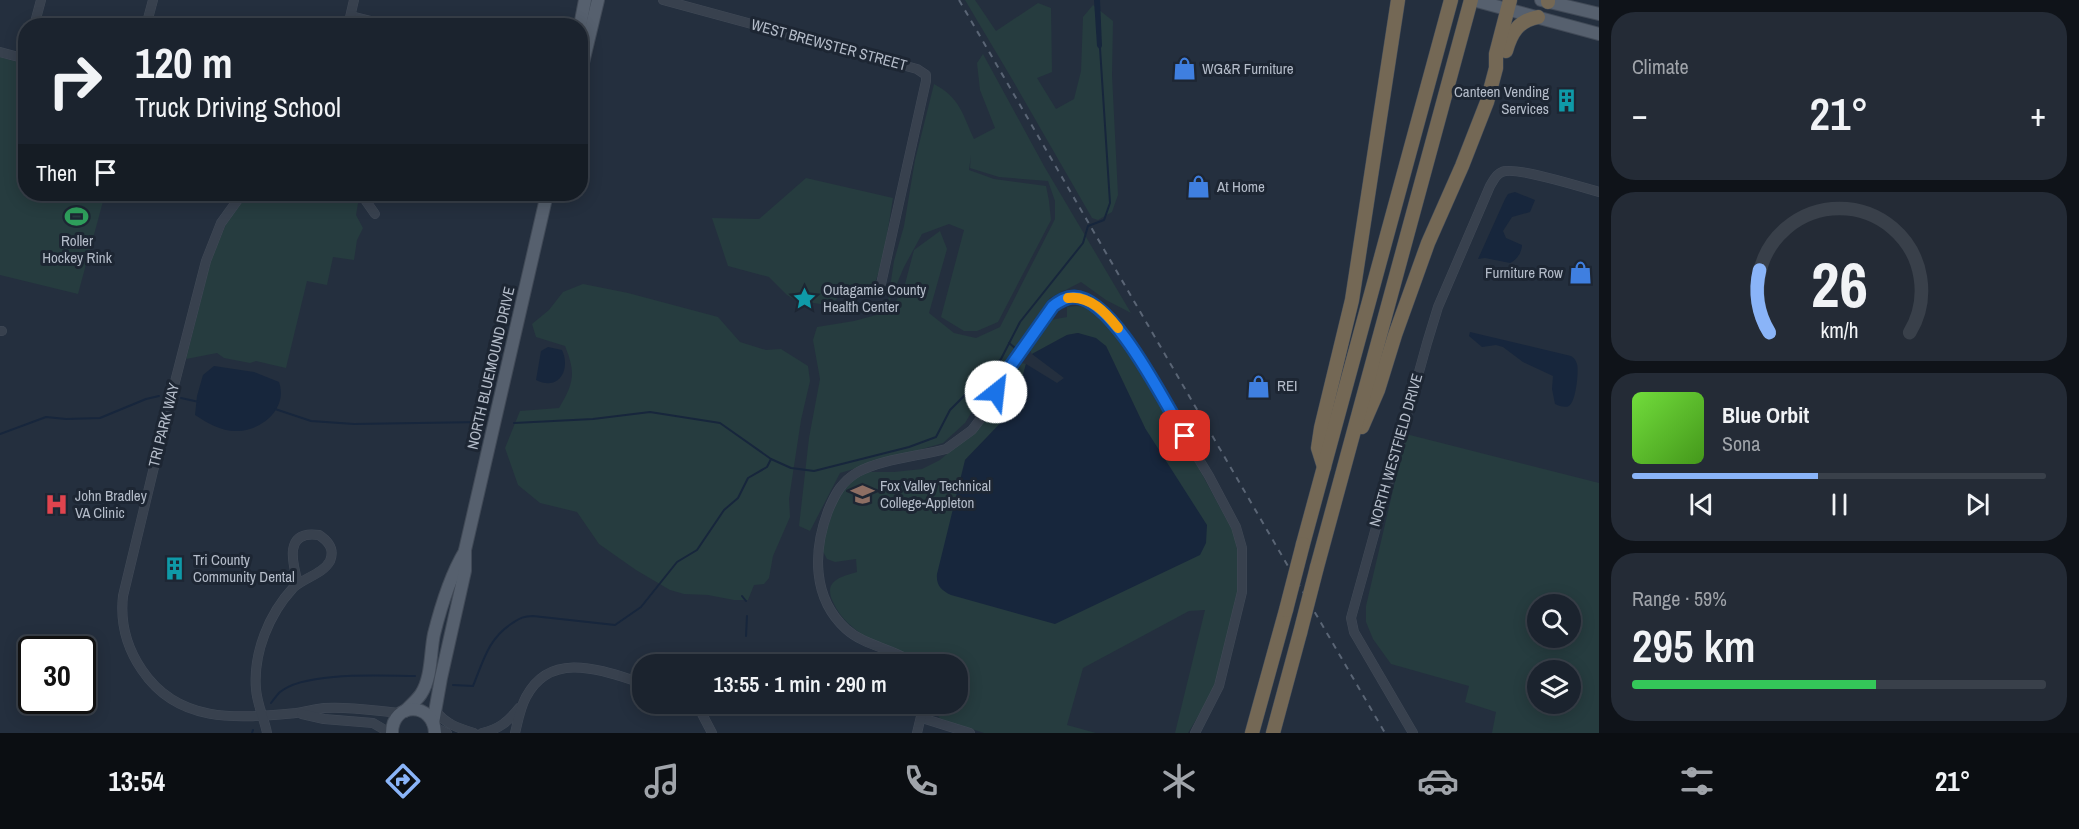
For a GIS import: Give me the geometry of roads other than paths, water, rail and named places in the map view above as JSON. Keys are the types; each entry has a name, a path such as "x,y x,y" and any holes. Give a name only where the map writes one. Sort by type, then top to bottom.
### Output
{"highway":[{"path":"1324,466 1318,448 1319,438 1352,300 1398,0"},
{"path":"1252,733 1451,0"},
{"path":"1273,733 1472,0"},
{"path":"1496,69 1496,54 1508,5"},
{"path":"1342,473 1378,390 1424,253 1484,110 1496,69 1514,30 1528,19 1538,17"}],"main road":[{"path":"582,18 585,0"},
{"path":"588,42 598,0"},
{"path":"1472,0 1508,5 1538,17 1599,34"},
{"path":"1546,1 1599,14"},
{"name":"NORTH BLUEMOUND DRIVE","path":"434,728 435,710 465,571 465,550 545,201"},
{"name":"NORTH BLUEMOUND DRIVE","path":"391,733 394,722 420,696 427,683 439,618 455,568 465,550"},
{"path":"404,712 414,709 422,711 429,716 434,728"}],"street":[{"path":"36,18 40,0"},
{"path":"148,18 153,0"},
{"path":"351,18 354,0"},
{"name":"WEST BREWSTER STREET","path":"663,0 917,69 926,75 881,284"},
{"path":"0,52 18,57"},
{"name":"NORTH WESTFIELD DRIVE","path":"1413,733 1351,624 1352,613 1411,396 1438,307 1497,174 1507,170 1599,192"},
{"name":"TRI PARK WAY","path":"237,201 221,223 206,261 128,571 122,614 124,630 134,658 162,693 186,707 211,715 229,718 262,716 324,708 404,712"},
{"path":"366,201 375,214"},
{"path":"894,654 856,637 841,623 832,612 820,584 817,565 822,530 835,495 844,482 865,469 938,451 955,444 972,430 991,405 998,384 1053,306 1065,298 1077,297 1102,310 1127,340 1218,493 1236,526 1242,548 1242,592 1225,666 1217,692 1195,733"},
{"path":"267,733 255,688 260,651 266,630 278,608 298,583 328,564 330,544 319,534 304,535 296,541 293,547 293,562 298,583"},
{"path":"482,733 495,730 504,724 537,682 548,674 568,667 580,667 596,669 632,680"},
{"path":"515,733 522,704"},
{"path":"435,710 452,726 474,733"},
{"name":"TRI PARK WAY","path":"297,713 324,719 373,723 391,733"},
{"path":"701,714 712,733"},
{"path":"918,733 923,714"},
{"path":"922,718 970,733"},
{"path":"434,728 447,733"}],"water":[{"path":"1094,0 1100,0 1102,46 1100,50 1097,46"},
{"path":"1515,192 1535,200 1530,212 1512,217 1503,231 1506,238 1522,245 1520,253 1510,263 1485,258 1478,259 1505,199 1508,194"},
{"path":"1470,332 1571,356 1575,359 1578,373 1575,393 1569,406 1555,404 1552,389 1553,376 1523,362 1503,347 1496,345 1482,347 1469,336"},
{"path":"1078,333 1096,338 1106,346 1145,428 1207,525 1206,543 1200,555 1055,624 951,595 940,587 937,574 965,460 1013,410 1026,364 1057,383 1064,378 1032,354 1067,335"},
{"path":"548,347 562,350 565,364 564,371 557,381 544,383 536,380 541,351"},
{"path":"214,366 254,372 279,382 281,392 277,409 256,427 238,431 210,424 195,415 203,375"}],"waterway":[{"path":"514,423 593,419 650,412 720,423 771,459 791,468 814,471 909,447 936,437 950,410 1001,359 1020,322 1083,243 1088,226 1104,220 1110,203 1100,48"},
{"path":"1009,343 1015,348"},
{"path":"0,434 46,417 100,418 159,396"},
{"path":"181,398 199,402"},
{"path":"275,409 311,421 354,424 482,422"},
{"path":"453,685 473,686 492,644 503,630 521,618 533,616 615,625 641,607 677,562 697,550 724,510 738,498 748,478 767,467 771,459"},
{"path":"742,596 746,601"},
{"path":"746,636 747,616"},
{"path":"271,703 280,692 292,685 307,681 345,676 415,676"}],"railway":[{"path":"959,0 1385,733"}],"place":[{"name":"WG&R Furniture","path":"1184,69"},
{"name":"Canteen Vending Services","path":"1567,101"},
{"name":"At Home","path":"1199,187"},
{"name":"Roller Hockey Rink","path":"77,217"},
{"name":"Furniture Row","path":"1581,273"},
{"name":"Outagamie County Health Center","path":"805,299"},
{"name":"REI","path":"1259,386"},
{"name":"Fox Valley Technical College-Appleton","path":"862,495"},
{"name":"John Bradley VA Clinic","path":"57,505"},
{"name":"Tri County Community Dental","path":"175,569"}]}
